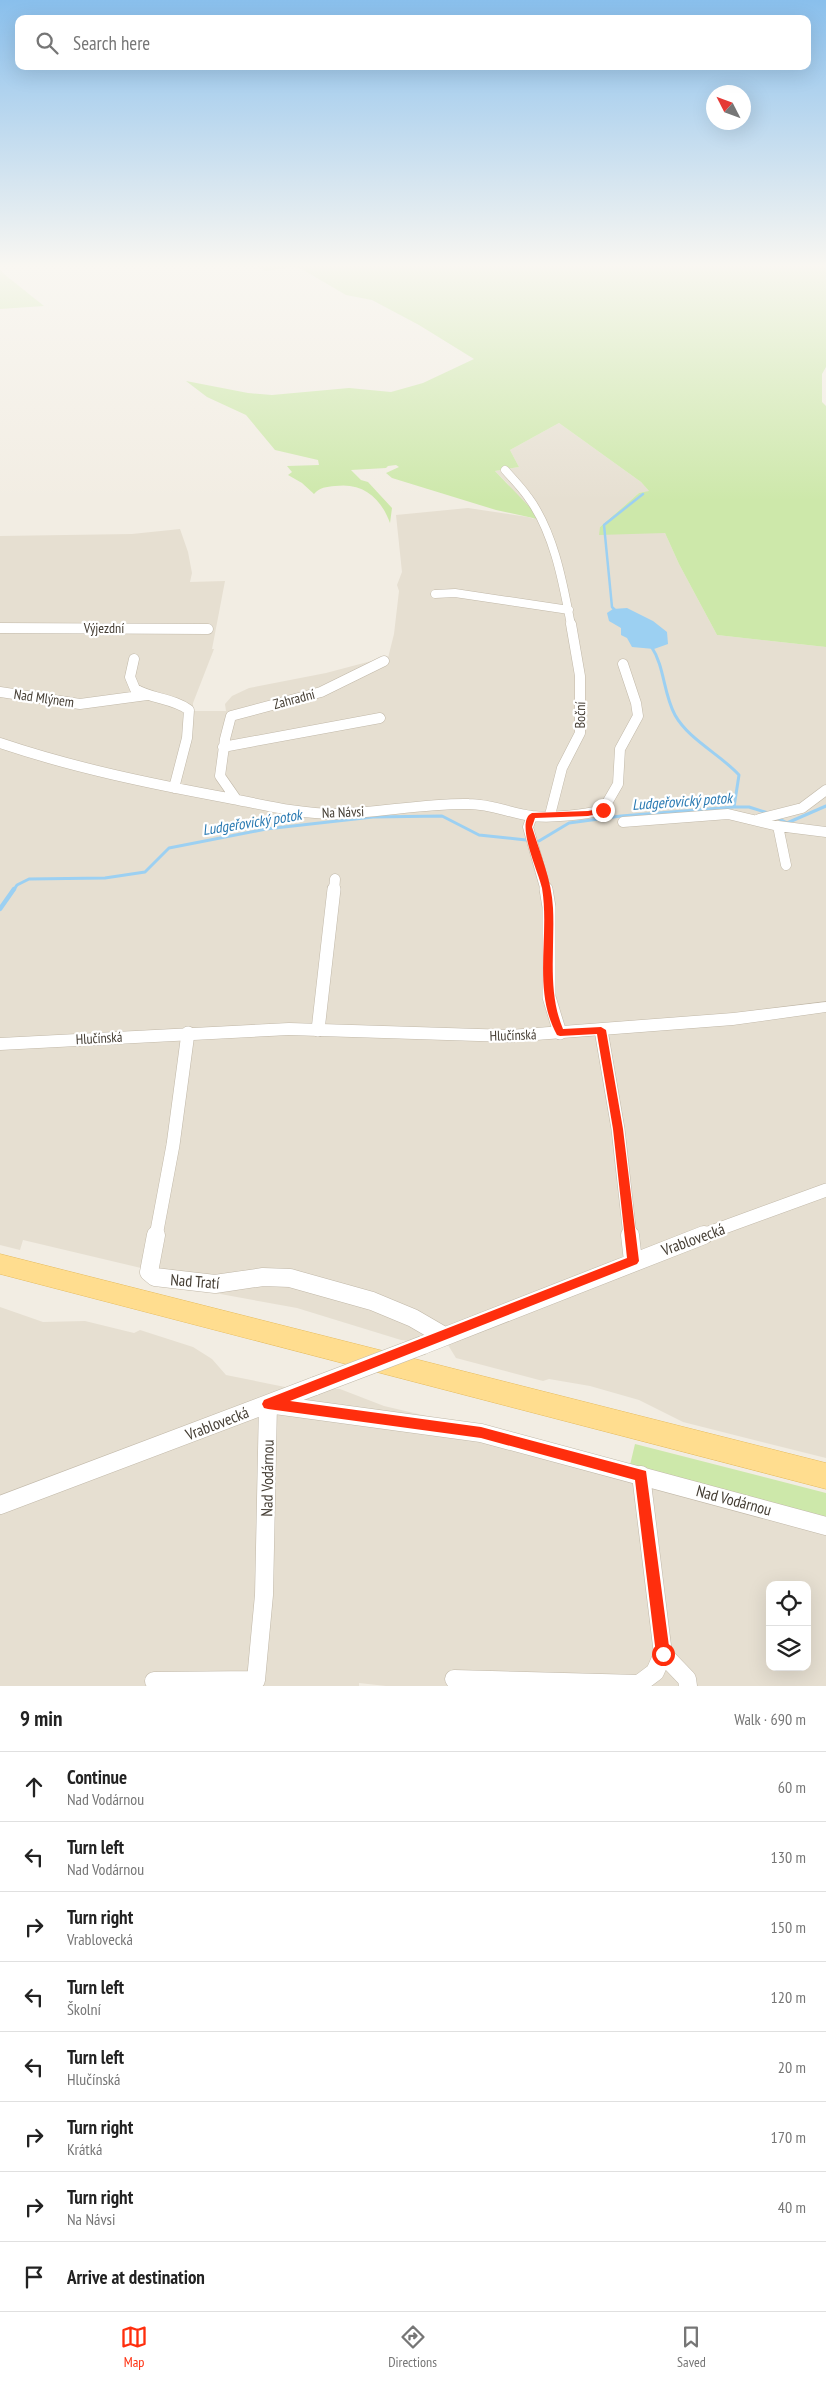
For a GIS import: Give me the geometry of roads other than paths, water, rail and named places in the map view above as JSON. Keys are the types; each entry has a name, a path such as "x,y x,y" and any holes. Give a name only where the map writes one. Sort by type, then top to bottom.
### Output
{"main road":[{"path":"0,1264 826,1476"}],"street":[{"name":"Boční","path":"505,470 529,498 549,536 569,610 580,676 580,733 562,768 550,815"},
{"path":"435,594 456,590 569,610"},
{"name":"Výjezdní","path":"0,628 208,629"},
{"path":"134,659 131,683 135,688 147,695"},
{"name":"Zahradní","path":"236,799 220,776 223,747 231,716 321,692 384,661"},
{"name":"Na Návsi","path":"0,743 35,755 174,788 302,812 338,814 393,808 469,804 497,807 532,816 588,814 603,810 618,784 620,749 638,716 623,664"},
{"name":"Nad Mlýnem","path":"0,692 80,704 147,695 184,704 189,710 187,738 174,788"},
{"path":"223,747 380,718"},
{"path":"769,819 803,808 818,799 826,790"},
{"path":"623,822 728,814 769,819 826,832"},
{"path":"532,816 528,827 549,907 548,997 560,1033"},
{"path":"769,819 786,866"},
{"path":"318,1030 335,879"},
{"name":"Hlučínská","path":"0,1044 288,1029 471,1036 560,1033 791,1013 826,1008"},
{"path":"601,1030 618,1129 633,1261"},
{"name":"Nad Tratí","path":"188,1033 173,1145 149,1272 155,1277 205,1284 222,1284 264,1277 290,1278 372,1301 413,1318 444,1336"},
{"name":"Vrablovecká","path":"0,1505 423,1345 633,1261 826,1190"},
{"name":"Nad Vodárnou","path":"154,1682 256,1680 264,1595 268,1404 481,1432 826,1526"},
{"path":"454,1679 639,1684 655,1672 663,1654 641,1475"},
{"path":"663,1654 687,1679 688,1686"}],"water":[{"path":"627,608 653,621 667,632 668,644 654,649 632,647 627,638 621,635 621,628 609,621 607,613 613,609"}],"waterway":[{"path":"616,611 612,607 604,525 643,494"},
{"path":"651,646 659,663 671,707 681,724 739,775 734,807"},
{"name":"Ludgeřovický potok","path":"776,817 787,823 826,806"},
{"name":"Ludgeřovický potok","path":"539,841 569,823 621,816 734,807"},
{"name":"Ludgeřovický potok","path":"734,807 749,807 768,813"},
{"name":"Ludgeřovický potok","path":"13,891 17,885 29,879 105,878 145,872 169,848 266,829 373,817 442,816 479,835 526,840"},
{"name":"Ludgeřovický potok","path":"0,909 14,889"}]}
